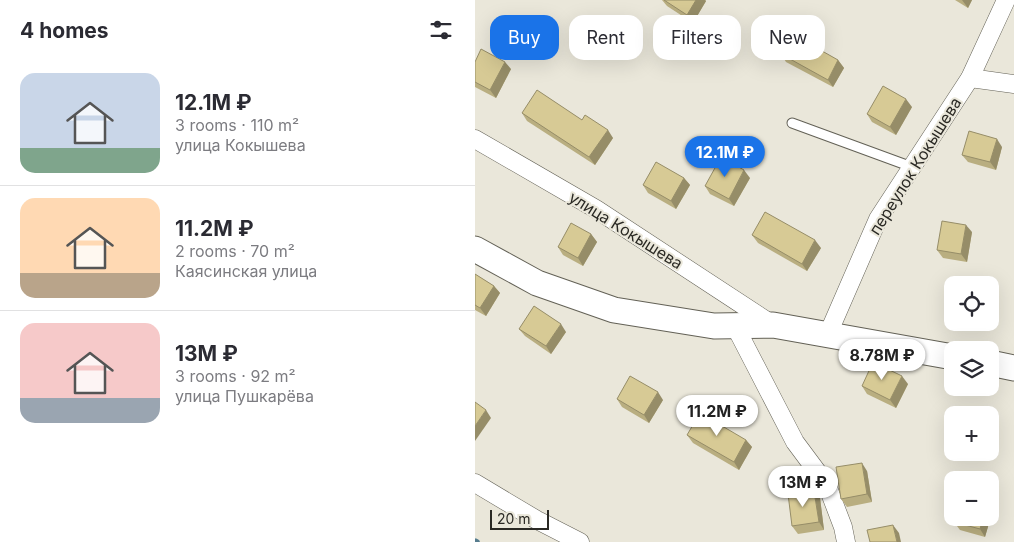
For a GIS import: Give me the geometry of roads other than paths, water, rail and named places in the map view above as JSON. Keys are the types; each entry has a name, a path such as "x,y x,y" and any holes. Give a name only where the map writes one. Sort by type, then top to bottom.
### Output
{"street":[{"name":"переулок Кокышева","path":"828,334 878,219 970,78 1006,0"},
{"path":"970,78 1014,84"},
{"name":"улица Кокышева","path":"475,139 595,209 773,325"},
{"path":"475,249 537,283 614,310 714,326 773,325 944,355"},
{"path":"735,326 795,442 827,484 843,526 846,542"},
{"path":"999,365 1014,368"},
{"path":"475,483 537,520 580,542"}],"lane":[{"path":"792,124 912,166"}]}
